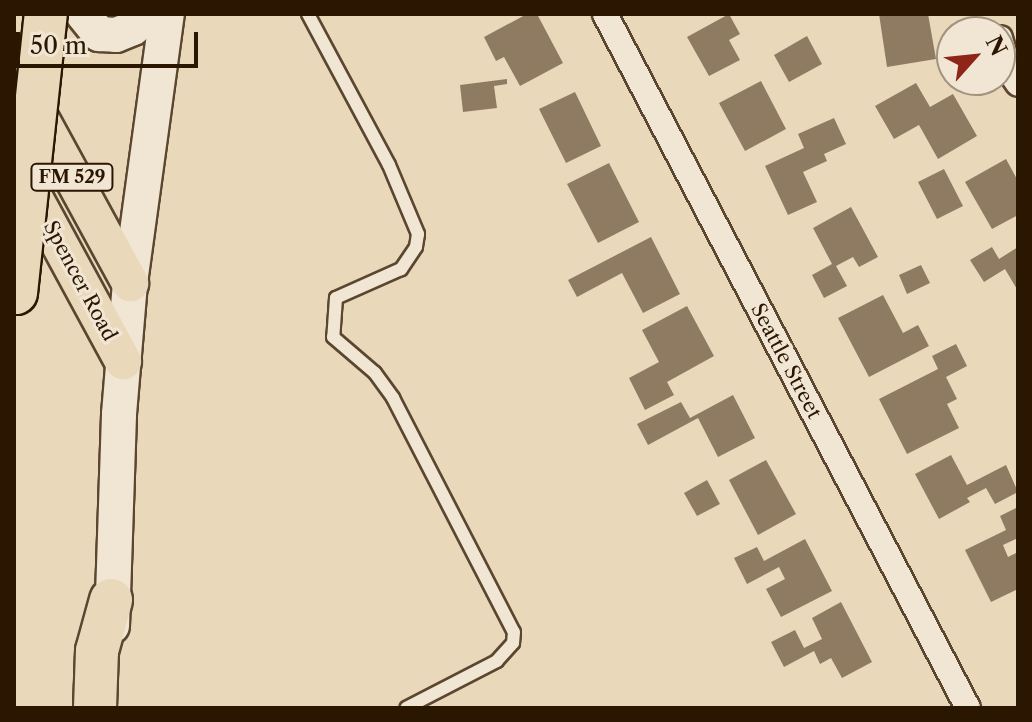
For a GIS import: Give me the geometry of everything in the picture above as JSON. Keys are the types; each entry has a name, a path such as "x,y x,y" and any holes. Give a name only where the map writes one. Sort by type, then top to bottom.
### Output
{"highway":[{"path":"15,307 46,14"},
{"path":"95,708 97,651 111,600"}],"main road":[{"path":"83,14 99,34 116,35 133,28 149,14"},
{"path":"113,708 111,600 123,361 130,283 167,14"},
{"name":"FM 529","path":"14,70 130,283"},
{"name":"Spencer Road","path":"14,159 123,361"}],"street":[{"name":"Seattle Street","path":"605,14 968,708"}],"lane":[{"path":"308,14 389,165 418,234 416,247 401,269 336,298 333,337 375,373 393,398 514,632 513,643 497,661 406,708"}],"building":[{"path":"527,14 537,14 563,63 520,86 504,57 496,61 484,37"},
{"path":"729,14 740,34 729,40 740,60 709,76 687,37"},
{"path":"879,14 928,14 936,59 887,67"},
{"path":"807,36 822,64 789,82 774,55"},
{"path":"507,79 507,84 494,86 497,108 463,112 460,85"},
{"path":"761,81 786,129 745,151 719,103"},
{"path":"916,83 930,107 954,96 977,136 938,159 919,125 894,139 875,106"},
{"path":"575,92 601,146 566,163 539,109"},
{"path":"834,118 846,144 824,154 827,161 803,172 817,202 788,215 765,166 804,148 798,134"},
{"path":"1006,159 1018,181 1018,215 992,229 965,182"},
{"path":"609,163 639,222 598,243 567,184"},
{"path":"944,169 963,206 937,219 918,182"},
{"path":"851,207 878,257 859,267 853,257 836,266 847,286 824,298 812,275 832,264 813,228"},
{"path":"651,237 680,294 643,313 622,273 577,297 568,280"},
{"path":"992,247 999,259 1018,247 1018,291 1005,269 984,282 970,260"},
{"path":"921,265 930,283 907,294 899,275"},
{"path":"883,295 903,333 918,325 929,346 869,377 838,318"},
{"path":"687,306 714,356 667,382 674,395 645,410 629,378 659,362 642,330"},
{"path":"956,344 967,366 946,377 957,399 947,404 959,428 907,454 879,399 938,369 932,356"},
{"path":"733,395 755,438 718,457 698,418 648,445 637,424 681,402 690,418"},
{"path":"951,455 967,485 1006,465 1018,492 995,504 986,488 967,498 970,502 939,519 915,474"},
{"path":"766,460 796,514 758,535 729,480"},
{"path":"707,480 720,504 697,516 684,493"},
{"path":"1018,507 1018,538 1003,545 1008,557 1018,552 1018,589 991,602 965,550 1006,530 1000,516"},
{"path":"805,539 832,591 781,617 766,589 785,579 779,567 747,584 734,558 757,547 764,561"},
{"path":"841,602 872,662 842,678 831,658 820,664 814,651 784,667 771,642 795,630 804,648 822,639 812,618"}]}
